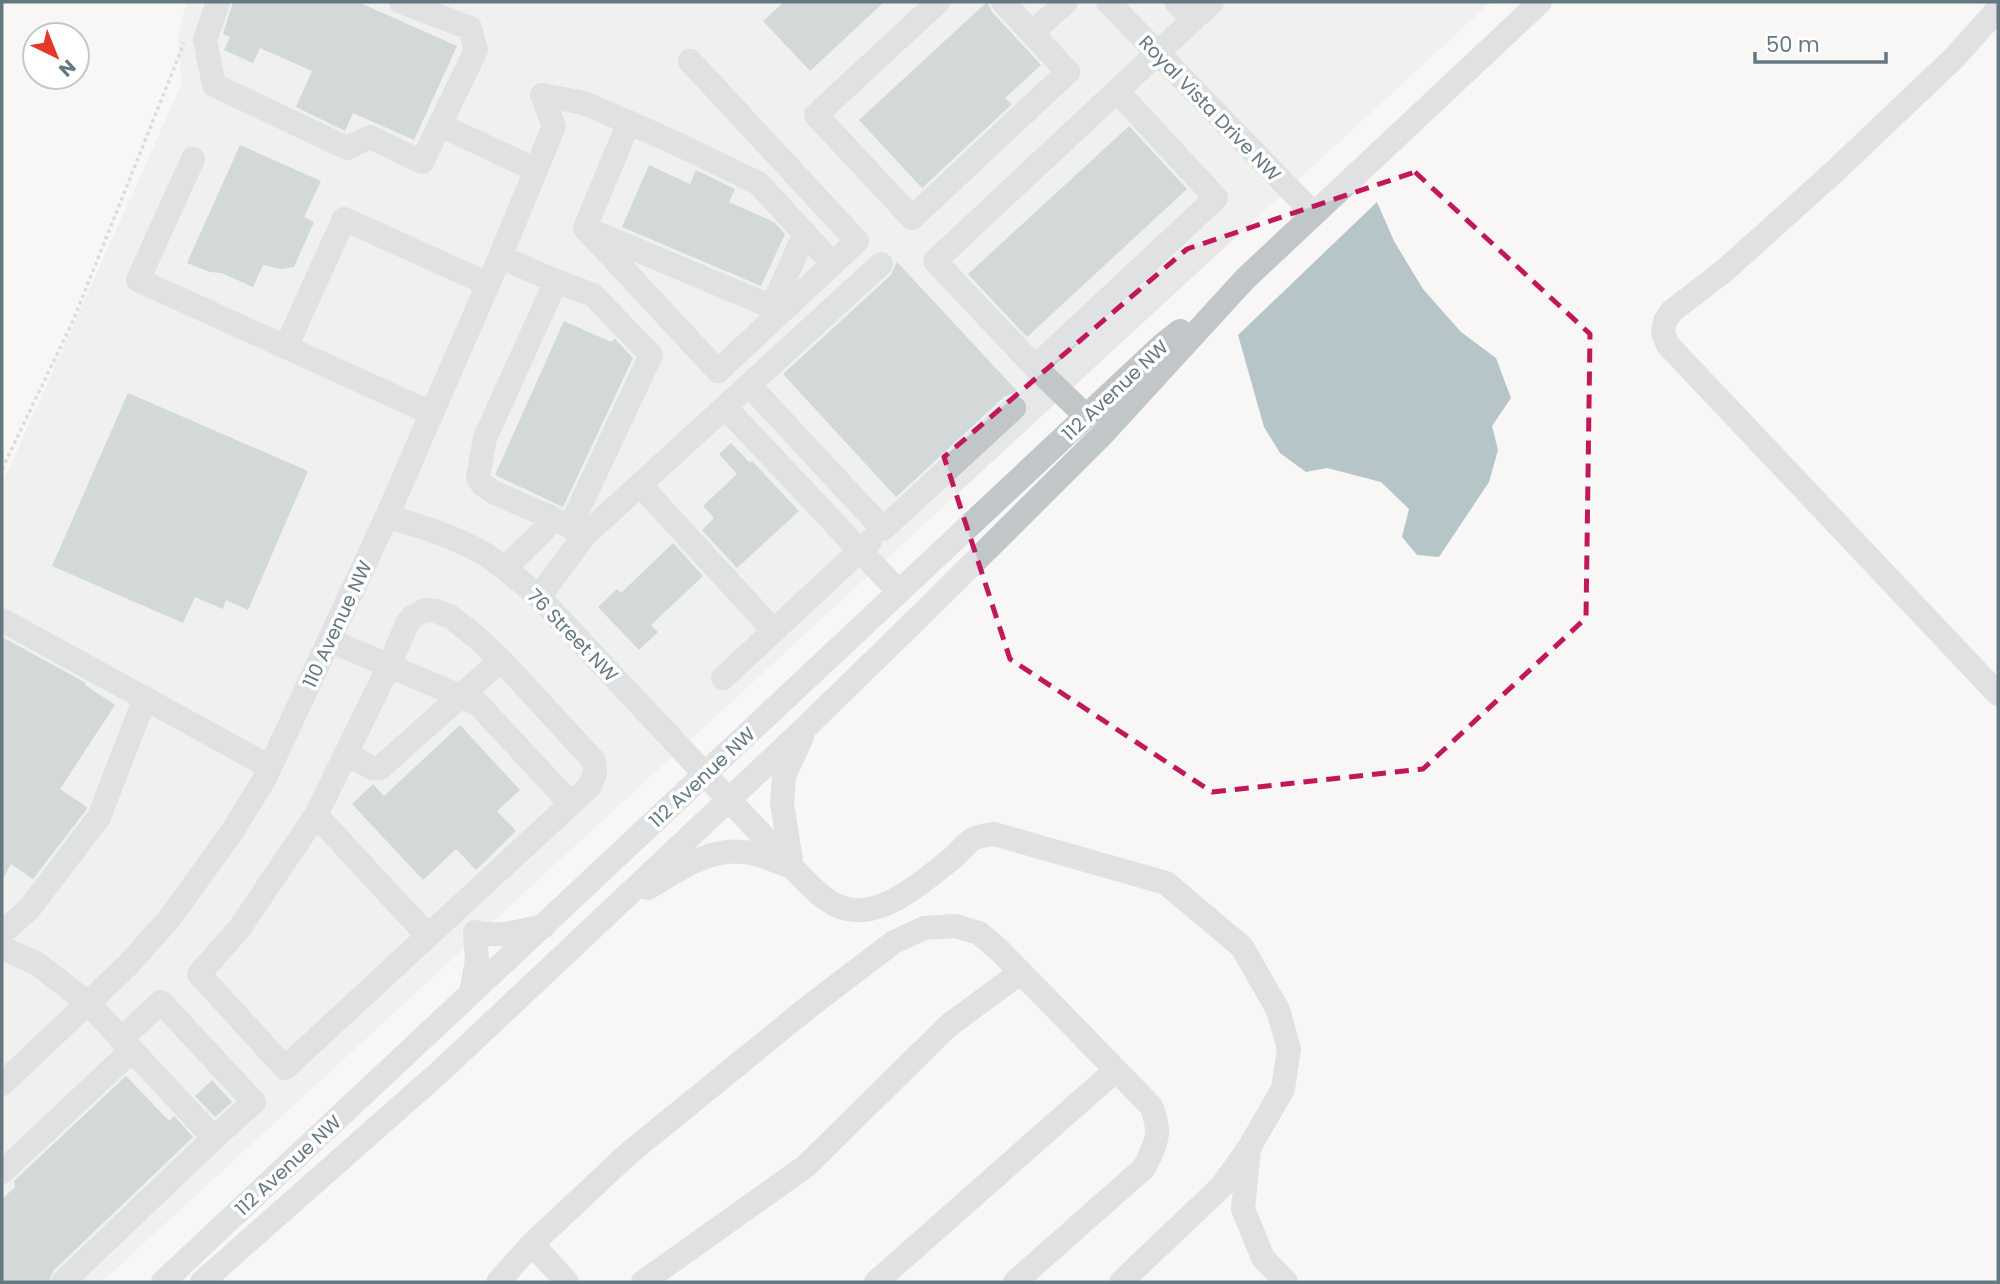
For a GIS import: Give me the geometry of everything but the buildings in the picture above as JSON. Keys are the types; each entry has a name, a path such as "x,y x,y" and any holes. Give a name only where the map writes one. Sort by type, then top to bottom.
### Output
{"street":[{"path":"218,2 205,40 214,85 347,148 370,137 422,162 476,50 470,29 401,2"},
{"path":"938,2 816,115 912,218 1068,72 1003,2"},
{"path":"1032,33 1066,2"},
{"name":"Royal Vista Drive NW","path":"1108,2 1314,214"},
{"path":"1176,2 1193,20"},
{"path":"1086,416 1035,367 935,261 1212,2"},
{"name":"112 Avenue NW","path":"202,1282 444,1068 806,726 1102,435 1245,279 1540,2"},
{"path":"1998,9 1954,58 1834,172 1724,271 1672,311 1665,321 1663,333 1668,345 1998,694"},
{"path":"584,228 718,371 777,309 857,241 690,61"},
{"path":"1035,367 1216,198 1117,91"},
{"name":"110 Avenue NW","path":"2,1084 128,965 169,919 232,832 270,767 387,516 554,126 542,95 584,103 629,122"},
{"path":"584,228 629,122 758,183 833,264"},
{"path":"440,125 536,170"},
{"path":"193,159 138,280 431,413"},
{"path":"286,347 344,219 488,284"},
{"path":"584,228 777,309"},
{"path":"777,309 805,233"},
{"path":"500,257 593,295 651,355 568,526 539,597"},
{"path":"505,568 544,530 568,526 640,485 881,264"},
{"name":"112 Avenue NW","path":"163,1282 1161,346 1245,279"},
{"path":"556,281 485,438 478,477 482,484 493,492 568,526"},
{"path":"749,385 883,529"},
{"path":"725,407 899,592"},
{"path":"723,678 1014,408"},
{"path":"797,484 821,462"},
{"path":"640,485 774,631"},
{"name":"76 Street NW","path":"387,516 479,551 505,568 539,597 825,899 854,912 879,909 944,865 974,839 994,834 1166,883 1242,947 1278,1010 1289,1048 1283,1089 1249,1148 1221,1187 1121,1282"},
{"path":"425,610 451,617 501,660 594,761 590,787 285,1068 199,974 239,929 316,815 412,617 425,610"},
{"path":"2,620 270,767"},
{"path":"329,640 478,704 571,804"},
{"path":"347,754 372,768 380,768 501,660"},
{"path":"2,933 29,909 99,817 145,698"},
{"path":"609,911 683,867 718,851 746,852 792,866 782,803 784,776 806,726"},
{"path":"316,815 428,936"},
{"path":"456,910 475,932 486,935 545,926"},
{"path":"498,1282 532,1244 628,1154 811,1005 894,942 924,928 955,926 979,933 1021,972 1151,1106 1158,1124 1155,1146 1144,1168 1015,1282"},
{"path":"471,993 477,960 475,932"},
{"path":"2,948 36,964 88,1003 214,1138"},
{"path":"643,1282 806,1166 948,1026 1021,972"},
{"path":"2,1172 127,1044 161,1002 254,1102 63,1282"},
{"path":"876,1282 1116,1070"},
{"path":"1249,1148 1243,1209 1264,1258 1286,1282"},
{"path":"532,1244 567,1282"}],"path":[{"path":"2,469 74,321 186,39"}],"highlighted area":[{"path":"1415,172 1590,334 1586,618 1423,769 1212,792 1010,659 944,457 1187,249"}],"shaded area":[{"path":"187,2 1491,2 102,1282 2,1282 2,484 182,83 177,38"},
{"path":"1377,202 1394,241 1423,289 1461,332 1496,358 1511,398 1492,426 1498,450 1489,482 1439,557 1417,555 1402,537 1409,509 1381,482 1327,468 1306,472 1280,453 1264,427 1238,335"}]}
